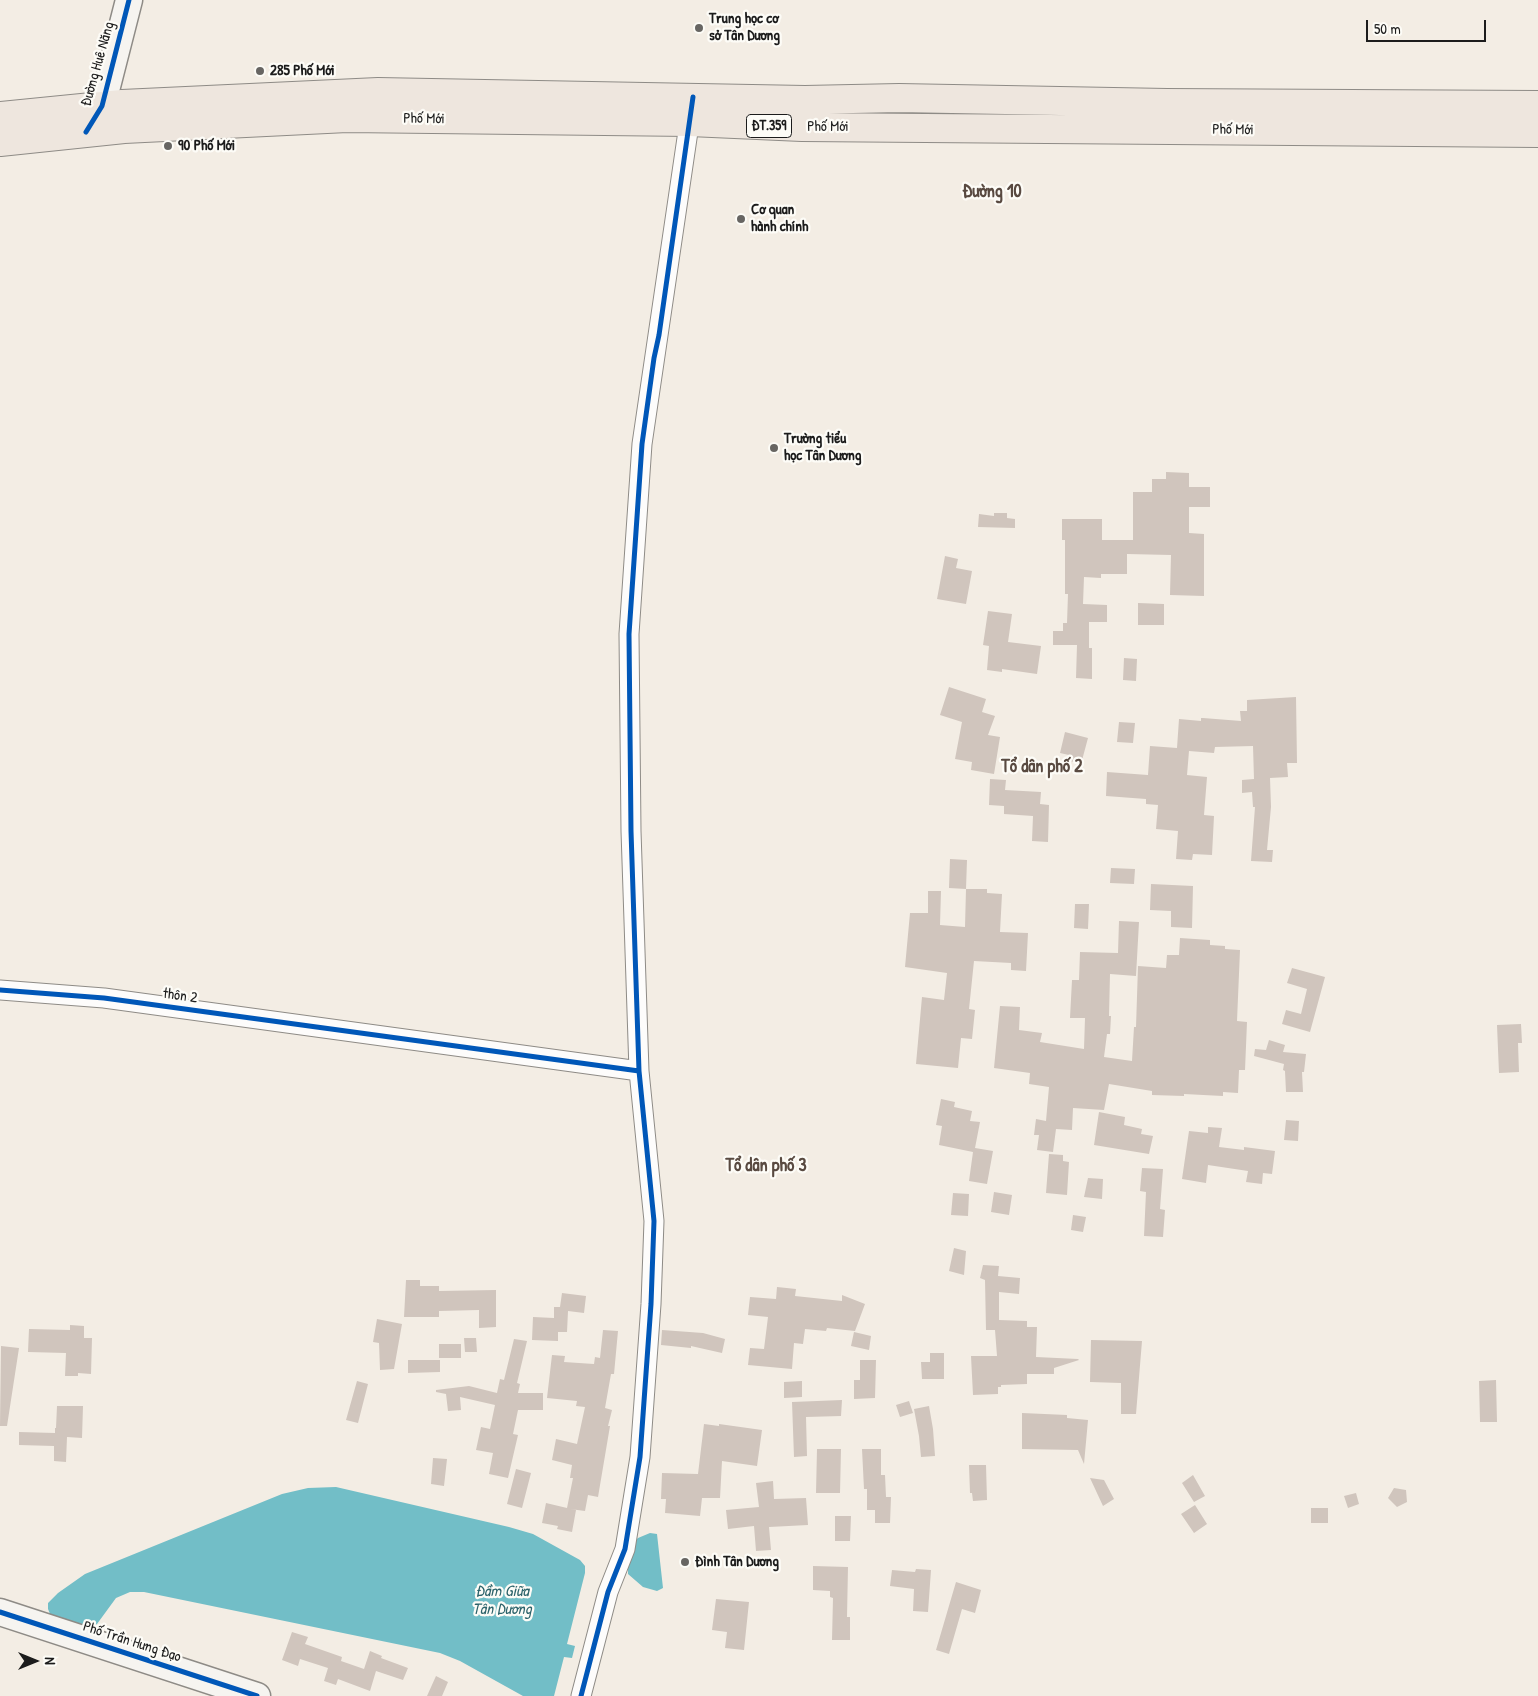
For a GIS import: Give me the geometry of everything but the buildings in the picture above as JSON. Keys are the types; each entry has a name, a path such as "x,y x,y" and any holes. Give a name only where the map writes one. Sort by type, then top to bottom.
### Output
{"main road":[{"name":"Phố Mới","path":"0,116 102,106 378,92 691,109 802,127 1538,133"},
{"name":"Phố Mới","path":"0,142 124,129 348,118 691,109 805,100 898,98 1167,103 1538,105"}],"street":[{"name":"Đường Huê Năng","path":"86,132 102,106 129,0"},
{"path":"581,1696 608,1592 625,1549 640,1457 651,1304 654,1221 639,1071 631,831 629,634 642,444 691,109"},
{"name":"thôn 2","path":"0,990 104,998 639,1071"},
{"name":"Phố Trần Hưng Đạo","path":"0,1612 257,1696"}],"water":[{"name":"Đầm Giữa Tân Dương","path":"336,1487 533,1534 580,1560 585,1566 585,1573 567,1644 575,1646 572,1658 564,1657 554,1696 523,1696 460,1661 440,1653 144,1592 130,1592 116,1598 97,1624 91,1627 83,1627 50,1614 48,1603 58,1593 85,1574 282,1494 308,1488"},
{"path":"650,1533 657,1534 663,1588 657,1591 643,1587 628,1574 630,1546 638,1538"}],"cycle path":[{"path":"86,132 102,106 129,0"},
{"path":"581,1696 608,1592 625,1549 640,1457 651,1304 654,1221 639,1071 631,831 629,634 642,444 693,97"},
{"path":"0,990 104,998 639,1071"},
{"path":"0,1612 257,1696"}],"place":[{"name":"Trung học cơ sở Tân Dương","path":"699,28"},
{"name":"285 Phố Mới","path":"260,71"},
{"name":"90 Phố Mới","path":"168,146"},
{"name":"Cơ quan hành chính","path":"741,219"},
{"name":"Trường tiểu học Tân Dương","path":"774,448"},
{"name":"Đình Tân Dương","path":"685,1562"}],"district":[{"name":"Đường 10","path":"992,192"},
{"name":"Tổ dân phố 2","path":"1042,767"},
{"name":"Tổ dân phố 3","path":"766,1166"}]}
